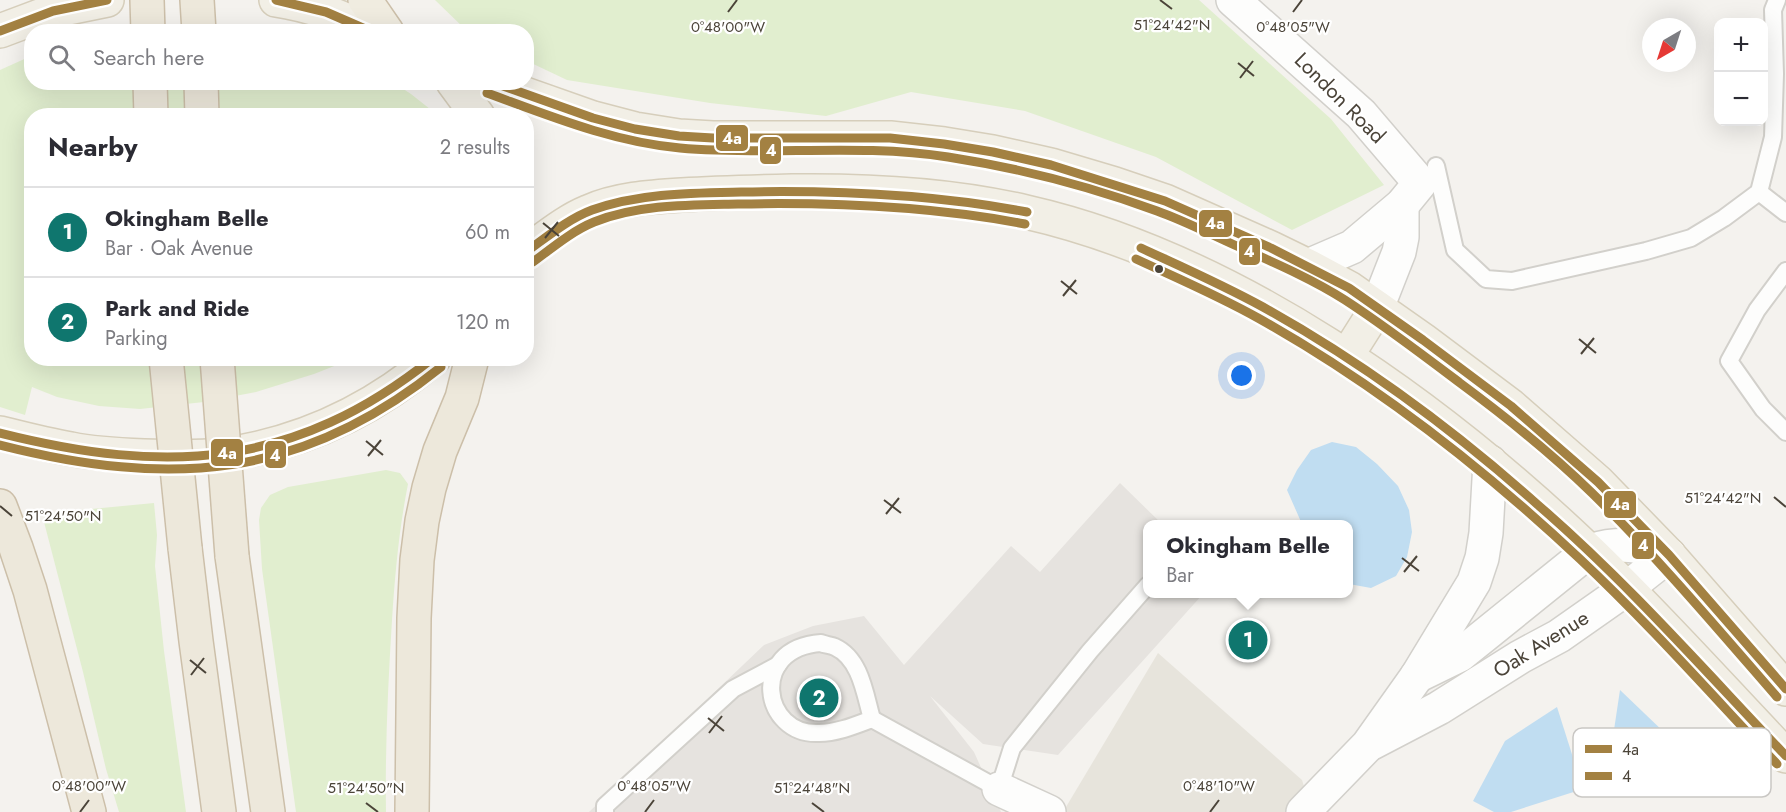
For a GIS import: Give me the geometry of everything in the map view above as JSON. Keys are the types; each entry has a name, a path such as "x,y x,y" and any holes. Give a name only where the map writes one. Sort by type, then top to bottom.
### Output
{"highway":[{"path":"147,0 148,24"},
{"path":"197,0 198,24"},
{"path":"365,0 382,24"},
{"path":"150,90 151,108"},
{"path":"201,90 202,108"},
{"path":"167,366 197,652 219,812"},
{"path":"218,366 232,556 268,812"},
{"path":"411,812 414,618 422,520 440,451 462,398 469,366"},
{"path":"0,506 30,590 89,812"}],"main road":[{"path":"0,31 53,11 107,0"},
{"path":"276,0 290,2 356,24"},
{"path":"459,90 472,108"},
{"path":"511,90 593,118 635,129 679,136 890,138 993,152 1062,168 1165,201 1308,266 1349,288 1431,346 1511,406 1598,482 1670,555 1786,689"},
{"path":"534,246 586,212 640,198 720,193 822,191 926,196 1009,208 1069,223 1142,249 1239,293 1294,324 1346,357 1430,416 1490,462 1589,551 1759,728"},
{"path":"1346,357 1377,308"},
{"path":"0,433 72,450 101,453 168,457 222,455 280,442 313,432 348,417 395,389 424,366"},
{"path":"1771,740 1786,756"}],"street":[{"name":"London Road","path":"1233,0 1361,114 1420,183 1402,205 1352,247 1308,266"},
{"path":"1377,308 1399,252 1402,237 1402,205"},
{"name":"Oak Avenue","path":"1303,812 1368,745 1417,676 1474,582 1482,558 1486,533 1490,462"},
{"name":"Oak Avenue","path":"1417,676 1460,655 1589,551 1608,545 1624,544 1641,546 1670,555"},
{"name":"Oak Avenue","path":"1368,745 1439,708 1520,657 1559,636 1670,555"},
{"path":"999,789 1035,809"}],"lane":[{"path":"1436,166 1455,250 1486,279 1512,281 1523,279 1646,251 1690,238 1725,218 1759,192 1773,137 1775,74 1773,10 1777,0"},
{"path":"1759,192 1786,213"},
{"path":"1786,271 1757,310 1729,361 1763,409 1786,432"},
{"path":"872,719 819,734 804,732 791,726 780,716 773,702 771,687 774,673 781,660 792,650 806,644 821,644 836,648 848,656 857,668 872,719 999,789 1012,748 1090,651 1143,591"},
{"path":"605,812 605,806 733,689 778,665"}],"shaded area":[{"path":"1120,483 1158,520 1143,520 1143,598 1199,598 1058,755 983,744 930,696 974,752 1001,812 589,812 764,645 813,626 864,616 904,665 1011,546 1040,572"},
{"path":"1158,653 1302,780 1312,812 1063,812"}],"green space":[{"path":"435,0 1199,0 1331,119 1384,185 1292,230 1156,157 1025,111 911,92 826,116 710,103 567,80 534,64 534,24 460,24"},
{"path":"24,59 24,90 405,90 429,108 24,108 24,366 334,366 256,392 204,402 140,409 99,406 57,397 32,387 25,415 0,407 0,70"},
{"path":"386,470 400,473 408,484 398,552 392,620 387,716 386,812 296,812 262,569 259,520 261,508 270,495 288,487"},
{"path":"154,503 157,535 155,566 186,812 119,812 106,769 44,522 45,515 60,512"}],"water":[{"path":"1332,442 1356,447 1377,464 1398,486 1409,510 1412,532 1407,557 1396,576 1371,588 1353,585 1353,520 1300,520 1287,490 1311,450"},
{"path":"1620,690 1660,728 1614,728"},
{"path":"1557,707 1573,757 1573,792 1511,812 1494,812 1473,801 1505,741"}],"transit line":[{"name":"4a","path":"0,31 53,11 107,0"},
{"name":"4a","path":"276,0 326,12 354,24"},
{"name":"4a","path":"514,90 593,118 635,129 679,136 890,138 993,152 1051,165 1165,201 1271,248 1349,288 1511,406 1598,482 1669,555 1786,689"},
{"name":"4","path":"487,93 528,108"},
{"name":"4","path":"534,110 606,134 655,145 713,150 848,150 915,153 1001,167 1080,186 1157,211 1280,265 1332,292 1375,320 1511,422 1544,450 1592,493 1640,542 1777,697"},
{"name":"4a","path":"534,246 566,223 592,210 628,200 665,195 777,192 884,194 956,201 1027,212"},
{"name":"4","path":"534,261 570,235 594,222 629,212 665,207 774,204 882,206 954,213 1025,224"},
{"name":"4a","path":"1141,248 1233,291 1300,328 1406,398 1474,450 1571,534 1603,565 1760,728"},
{"name":"4","path":"1136,259 1258,318 1344,371 1426,429 1505,492 1580,559 1656,634 1743,728"},
{"name":"4a","path":"0,433 119,455 174,457 227,453 279,442 330,422 381,395 422,366"},
{"name":"4","path":"0,445 62,459 121,467 177,469 232,464 285,453 337,433 389,405 441,367"},
{"name":"4a","path":"1771,740 1786,756"},
{"name":"4","path":"1771,758 1777,764"}],"place":[{"name":"Okingham Belle","path":"1248,640"},
{"name":"Park and Ride","path":"819,698"}]}
